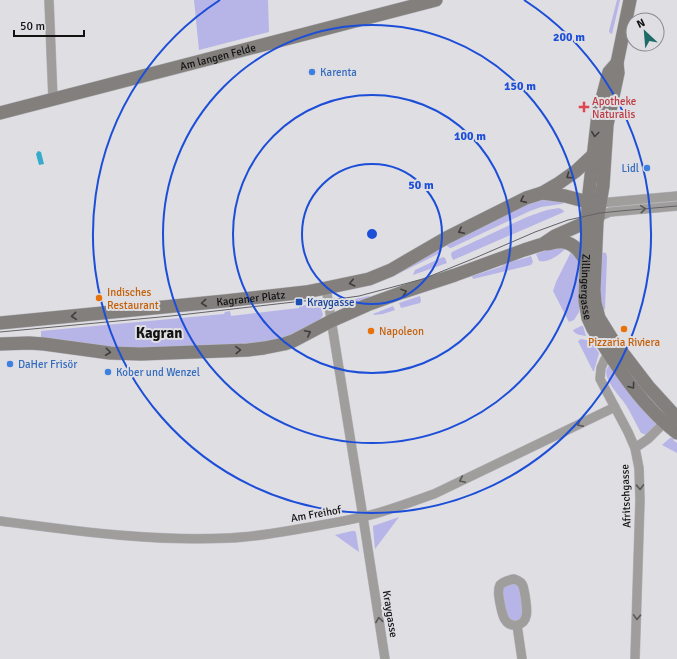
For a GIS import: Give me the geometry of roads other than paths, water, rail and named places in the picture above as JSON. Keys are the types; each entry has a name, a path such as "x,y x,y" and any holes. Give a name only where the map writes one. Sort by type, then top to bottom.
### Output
{"main road":[{"name":"Am langen Felde","path":"0,113 436,0"},
{"path":"543,244 593,211 603,186 607,125 618,73 617,63 630,0"},
{"path":"593,211 593,155 598,114 609,72 617,63"},
{"path":"542,193 576,171 593,155"},
{"name":"Kagraner Platz","path":"0,323 306,292 369,279 391,270 446,238 526,198 542,193 565,196 593,211"},
{"name":"Zillingergasse","path":"593,211 586,264 585,301 593,330 614,351"},
{"name":"Zillingergasse","path":"593,211 595,302 600,320 614,351"},
{"path":"0,344 44,344 110,353 141,354 248,350 264,348 293,341 331,321 367,305 543,244 564,242 573,246 580,252 586,264"},
{"path":"614,351 618,367 648,406 672,419 677,433"}],"street":[{"path":"49,0 53,100"},
{"path":"593,211 677,196"},
{"path":"593,211 610,212 677,206"},
{"name":"Kraygasse","path":"326,288 385,659"},
{"name":"Afritschgasse","path":"614,351 605,359 601,368 600,379 628,432 639,468 640,500 635,659"},
{"name":"Am Freihof","path":"0,521 87,532 167,538 230,538 264,535 313,527 363,517 434,494 615,407"},
{"path":"634,448 648,439 672,419"},
{"path":"514,579 518,580 523,585 527,611 526,617 520,624 517,625 512,625 505,620 502,613 498,592 499,588 504,582 514,579"},
{"path":"517,625 522,659"}],"tram line":[{"path":"0,332 359,296 423,279 535,232 568,220 600,213 677,206"}],"place":[{"name":"Karenta","path":"312,72"},
{"name":"Apotheke Naturalis","path":"584,107"},
{"name":"Lidl","path":"647,168"},
{"name":"Indisches Restaurant","path":"99,298"},
{"name":"Kraygasse","path":"299,302"},
{"name":"Pizzaria Riviera","path":"624,329"},
{"name":"Napoleon","path":"371,331"},
{"name":"DaHer Frisör","path":"10,364"},
{"name":"Kober und Wenzel","path":"108,372"}],"district":[{"name":"Kagran","path":"159,333"}]}
